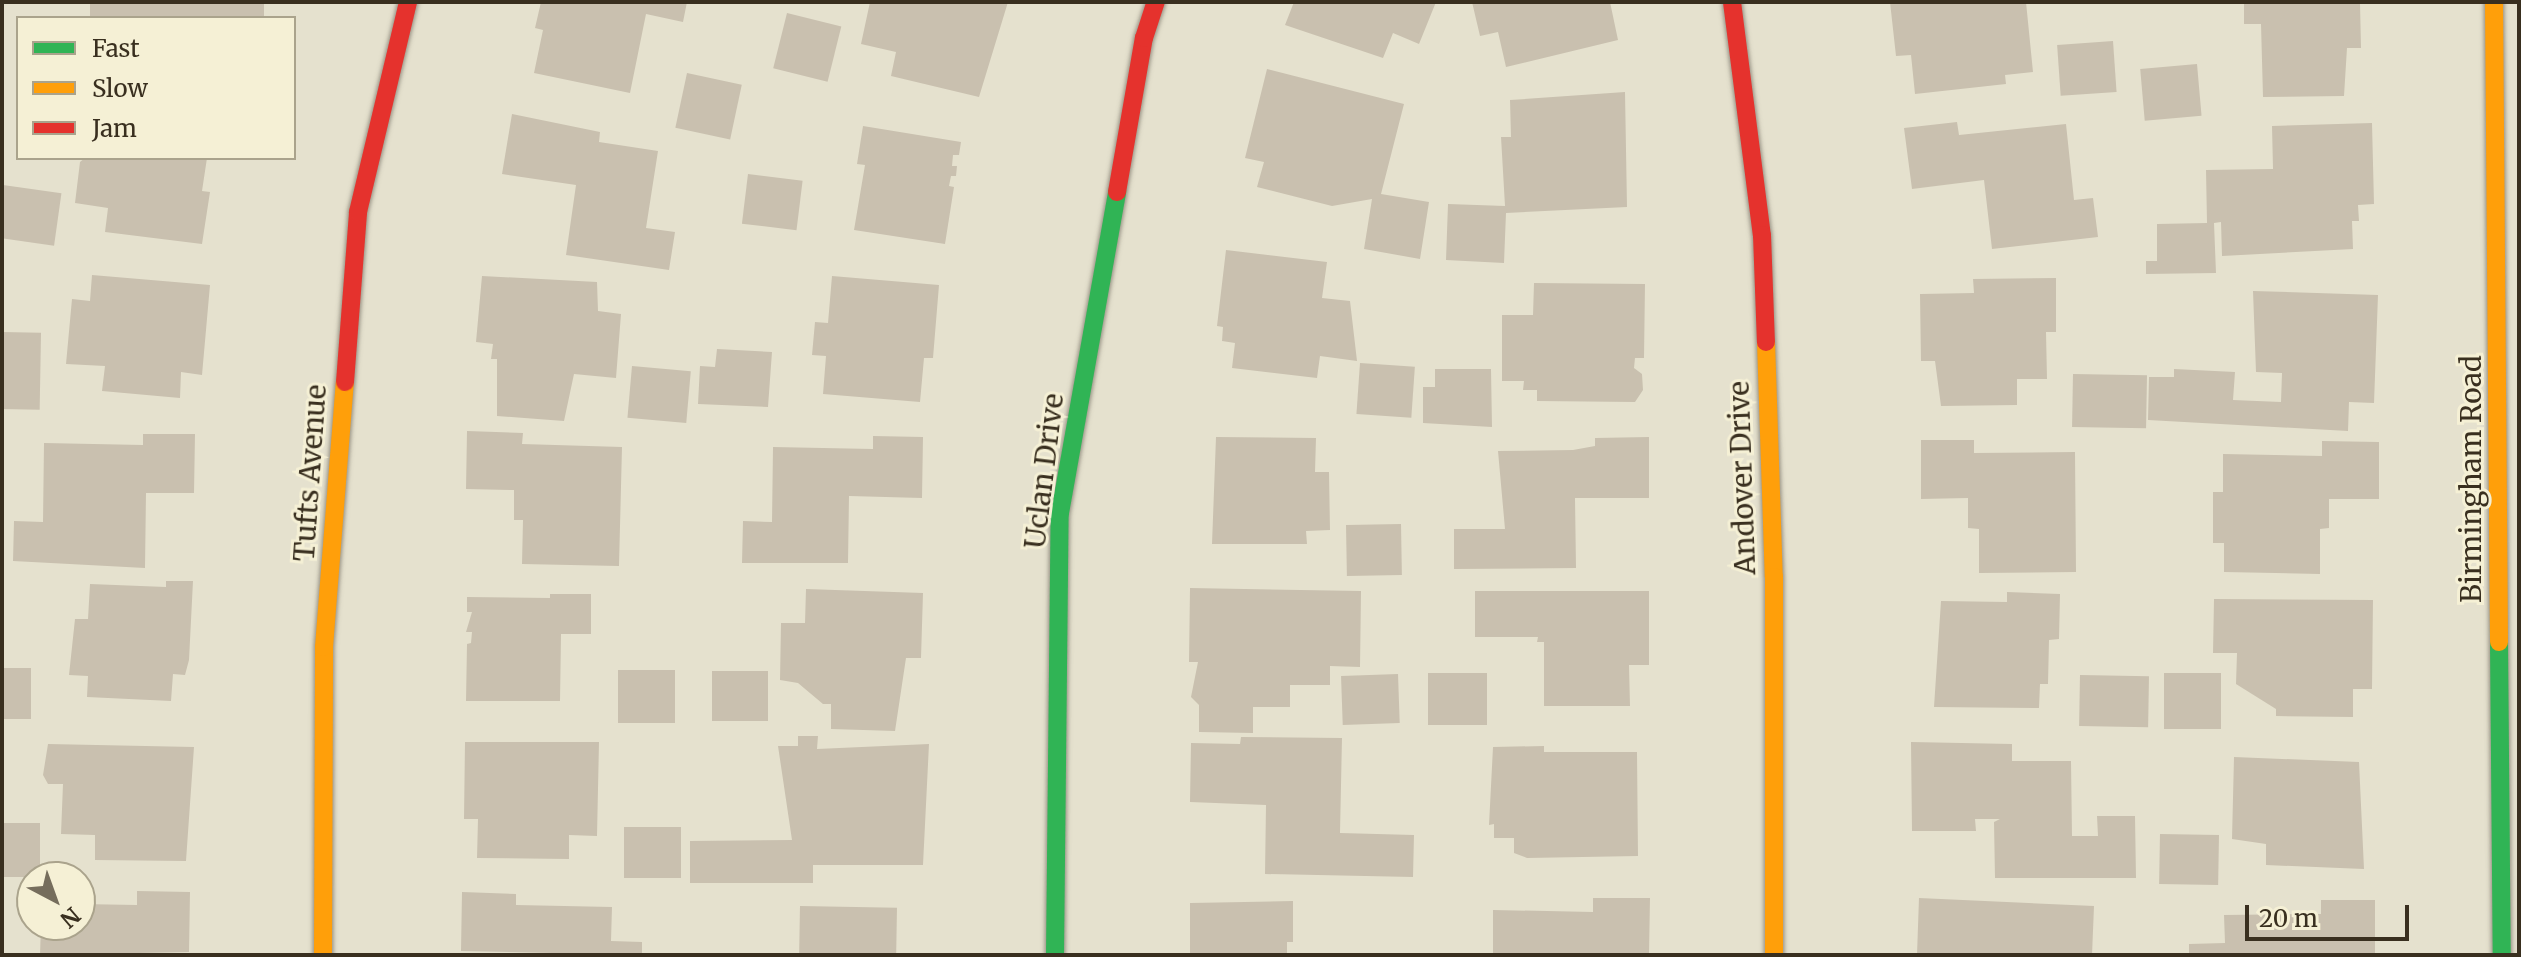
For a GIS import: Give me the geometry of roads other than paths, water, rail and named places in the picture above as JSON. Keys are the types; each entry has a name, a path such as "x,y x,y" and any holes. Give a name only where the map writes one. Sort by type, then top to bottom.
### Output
{"street":[{"name":"Tufts Avenue","path":"323,955 324,647 358,212 408,2"},
{"name":"Uclan Drive","path":"1055,955 1060,513 1144,38 1156,2"},
{"name":"Andover Drive","path":"1732,2 1762,235 1774,577 1774,955"},
{"name":"Birmingham Road","path":"2494,2 2502,955"}]}
